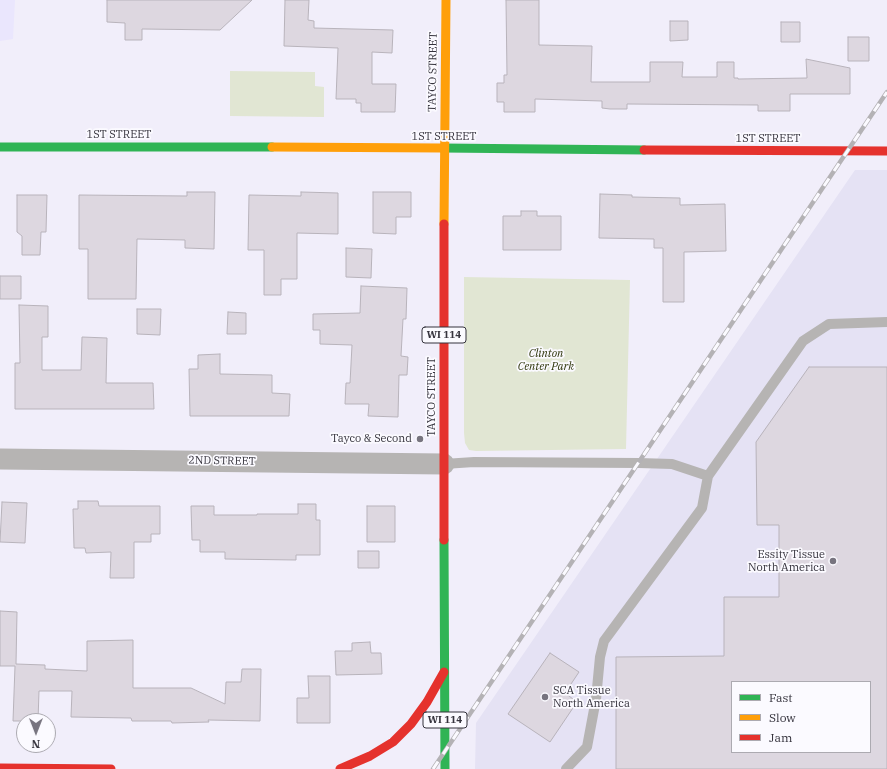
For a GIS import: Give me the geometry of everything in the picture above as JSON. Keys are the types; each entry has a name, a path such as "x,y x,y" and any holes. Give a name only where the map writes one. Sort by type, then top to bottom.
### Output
{"main road":[{"name":"TAYCO STREET","path":"445,769 444,148 446,0"},
{"name":"1ST STREET","path":"0,147 887,151"},
{"path":"340,769 370,756 393,742 411,724 427,702 444,670"},
{"path":"0,768 111,769"}],"street":[{"name":"2ND STREET","path":"0,459 444,464"}],"lane":[{"path":"566,769 587,747 596,699 600,657 604,641 702,508 708,476 803,341 829,324 887,322"},
{"path":"444,464 474,462 639,462 672,464 708,476"}],"shaded area":[{"path":"0,0 15,0 13,39 0,41"},
{"path":"855,170 887,170 887,769 475,769 476,723"}],"green space":[{"path":"230,71 315,72 315,86 324,87 324,117 230,116"},
{"name":"Clinton Center Park","path":"464,277 630,280 626,449 469,450 465,443 464,433"}],"building":[{"path":"107,0 252,0 220,30 142,29 142,40 125,40 125,23 107,22"},
{"path":"285,0 309,0 308,20 314,21 314,28 393,30 392,53 372,52 372,84 396,84 395,112 361,112 361,103 356,103 356,99 336,99 338,48 284,46"},
{"path":"506,0 539,0 539,45 592,46 591,82 650,82 650,62 683,62 682,77 717,77 717,62 734,62 734,78 738,79 807,78 806,59 850,68 850,94 790,94 790,111 758,111 758,105 627,104 627,109 610,109 602,108 602,101 535,99 535,112 504,112 504,102 497,102 497,83 504,83 504,75 507,75"},
{"path":"670,21 688,21 688,40 670,41"},
{"path":"781,22 800,22 800,42 781,42"},
{"path":"848,37 869,37 869,61 848,61"},
{"path":"187,192 215,192 214,249 185,248 185,240 137,239 136,299 88,299 88,249 79,249 79,195 187,196"},
{"path":"301,192 338,193 338,234 297,233 297,279 281,279 281,295 264,295 264,250 248,250 249,195 301,196"},
{"path":"373,192 411,192 411,217 396,217 396,234 373,233"},
{"path":"600,194 632,195 632,197 680,198 680,205 725,204 726,251 684,252 684,302 663,302 663,248 654,248 654,239 599,238"},
{"path":"17,195 47,195 46,232 41,232 40,255 22,255 22,236 17,232"},
{"path":"521,211 537,211 537,216 561,216 561,250 503,250 503,216 521,216"},
{"path":"346,248 372,249 371,278 346,277"},
{"path":"0,276 21,276 21,299 0,299"},
{"path":"361,286 407,288 406,319 403,319 401,356 408,357 407,375 399,375 398,417 368,416 369,404 345,404 346,383 350,383 352,345 320,344 320,330 313,330 313,314 360,313"},
{"path":"19,305 48,306 48,337 42,337 42,370 81,370 82,337 107,338 106,383 153,383 154,409 15,409 15,363 20,363"},
{"path":"137,309 161,309 160,335 137,334"},
{"path":"228,312 246,313 246,334 227,334"},
{"path":"220,354 220,374 272,375 272,393 290,394 289,416 190,416 189,369 198,369 198,355"},
{"name":"Essity Tissue North America","path":"809,367 887,367 887,769 616,769 616,657 724,656 724,597 779,597 779,525 757,525 756,442"},
{"path":"78,501 98,501 99,506 160,506 160,534 151,534 151,542 134,542 134,578 110,578 111,552 86,553 85,548 74,548 73,509 78,509"},
{"path":"2,502 27,503 25,543 0,542"},
{"path":"298,504 316,504 316,520 320,520 320,555 296,555 296,560 225,559 225,552 200,552 200,540 192,540 191,506 214,506 214,515 257,515 298,514"},
{"path":"367,506 395,506 395,542 367,542"},
{"path":"358,551 379,551 379,568 358,568"},
{"path":"0,611 17,612 16,664 45,665 45,669 87,671 87,641 133,640 133,688 191,688 225,704 226,682 241,682 242,669 261,669 260,721 208,720 209,722 172,723 171,721 132,721 131,718 71,717 72,691 39,691 38,713 16,713 16,721 13,721 15,666 0,666"},
{"path":"370,642 371,653 381,653 382,674 336,675 335,651 352,651 352,643"},
{"name":"SCA Tissue North America","path":"550,653 579,672 565,693 577,702 550,742 508,714"},
{"path":"308,676 330,676 330,723 297,723 297,698 309,698"}],"railway":[{"path":"433,769 887,92"}],"traffic: fast":[{"path":"0,147 272,147"},
{"path":"442,148 644,150"},
{"path":"444,540 445,769"}],"traffic: slow":[{"path":"444,224 446,0"},
{"path":"272,147 442,148"}],"traffic: jam":[{"path":"644,150 887,151"},
{"path":"444,224 444,540"},
{"path":"340,769 370,756 393,742 411,724 427,702 444,672"},
{"path":"0,768 111,769"}],"place":[{"name":"Tayco & Second","path":"420,439"},
{"name":"Essity Tissue North America","path":"833,561"},
{"name":"SCA Tissue North America","path":"545,697"}]}
